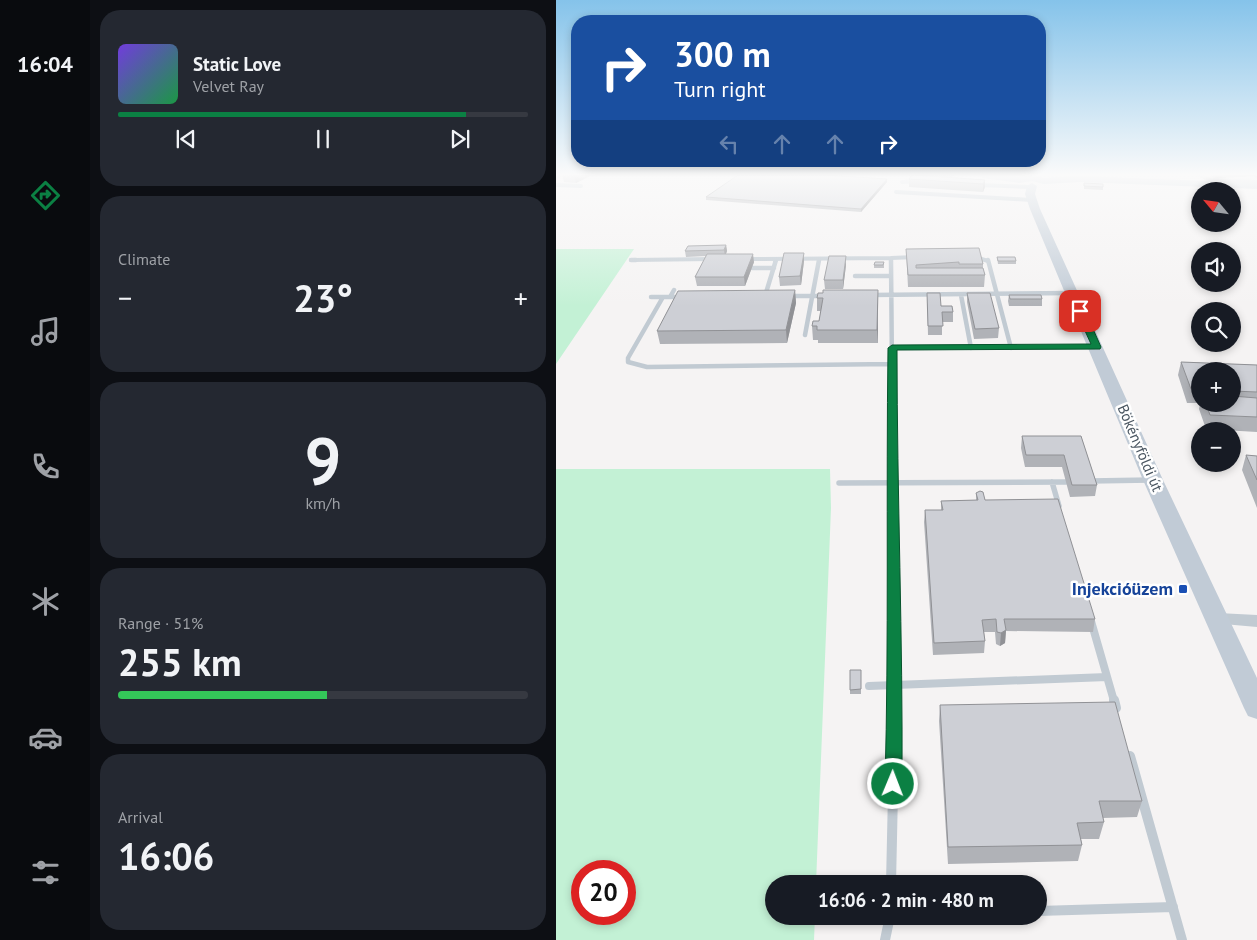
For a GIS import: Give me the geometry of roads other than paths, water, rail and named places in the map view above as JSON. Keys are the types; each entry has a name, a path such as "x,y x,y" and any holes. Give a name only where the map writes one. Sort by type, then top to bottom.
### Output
{"street":[{"name":"Bökényföldi út","path":"1039,219 1153,480 1257,708"},
{"path":"1218,619 1257,621"}],"lane":[{"path":"738,259 920,257"},
{"path":"969,257 988,260 1011,348"},
{"path":"891,258 895,685 891,875"},
{"path":"631,260 718,259"},
{"path":"765,296 776,259"},
{"path":"805,335 819,259"},
{"path":"752,268 774,268"},
{"path":"855,276 892,276"},
{"path":"674,290 667,297 628,358 628,362 631,365 647,367 892,364"},
{"path":"862,296 1072,293"},
{"path":"961,295 971,348"},
{"path":"755,296 774,296"},
{"path":"784,296 832,296"},
{"path":"651,297 689,297"},
{"path":"892,348 1096,347"},
{"path":"1090,481 1153,480"},
{"path":"1052,482 1063,519"},
{"path":"839,483 1066,482"},
{"path":"1089,612 1118,715"},
{"path":"869,686 1107,677"},
{"path":"1126,744 1182,940"},
{"path":"1047,910 1173,907"},
{"path":"885,940 888,925"}],"place":[{"name":"Injekcióüzem","path":"1183,589"}]}
